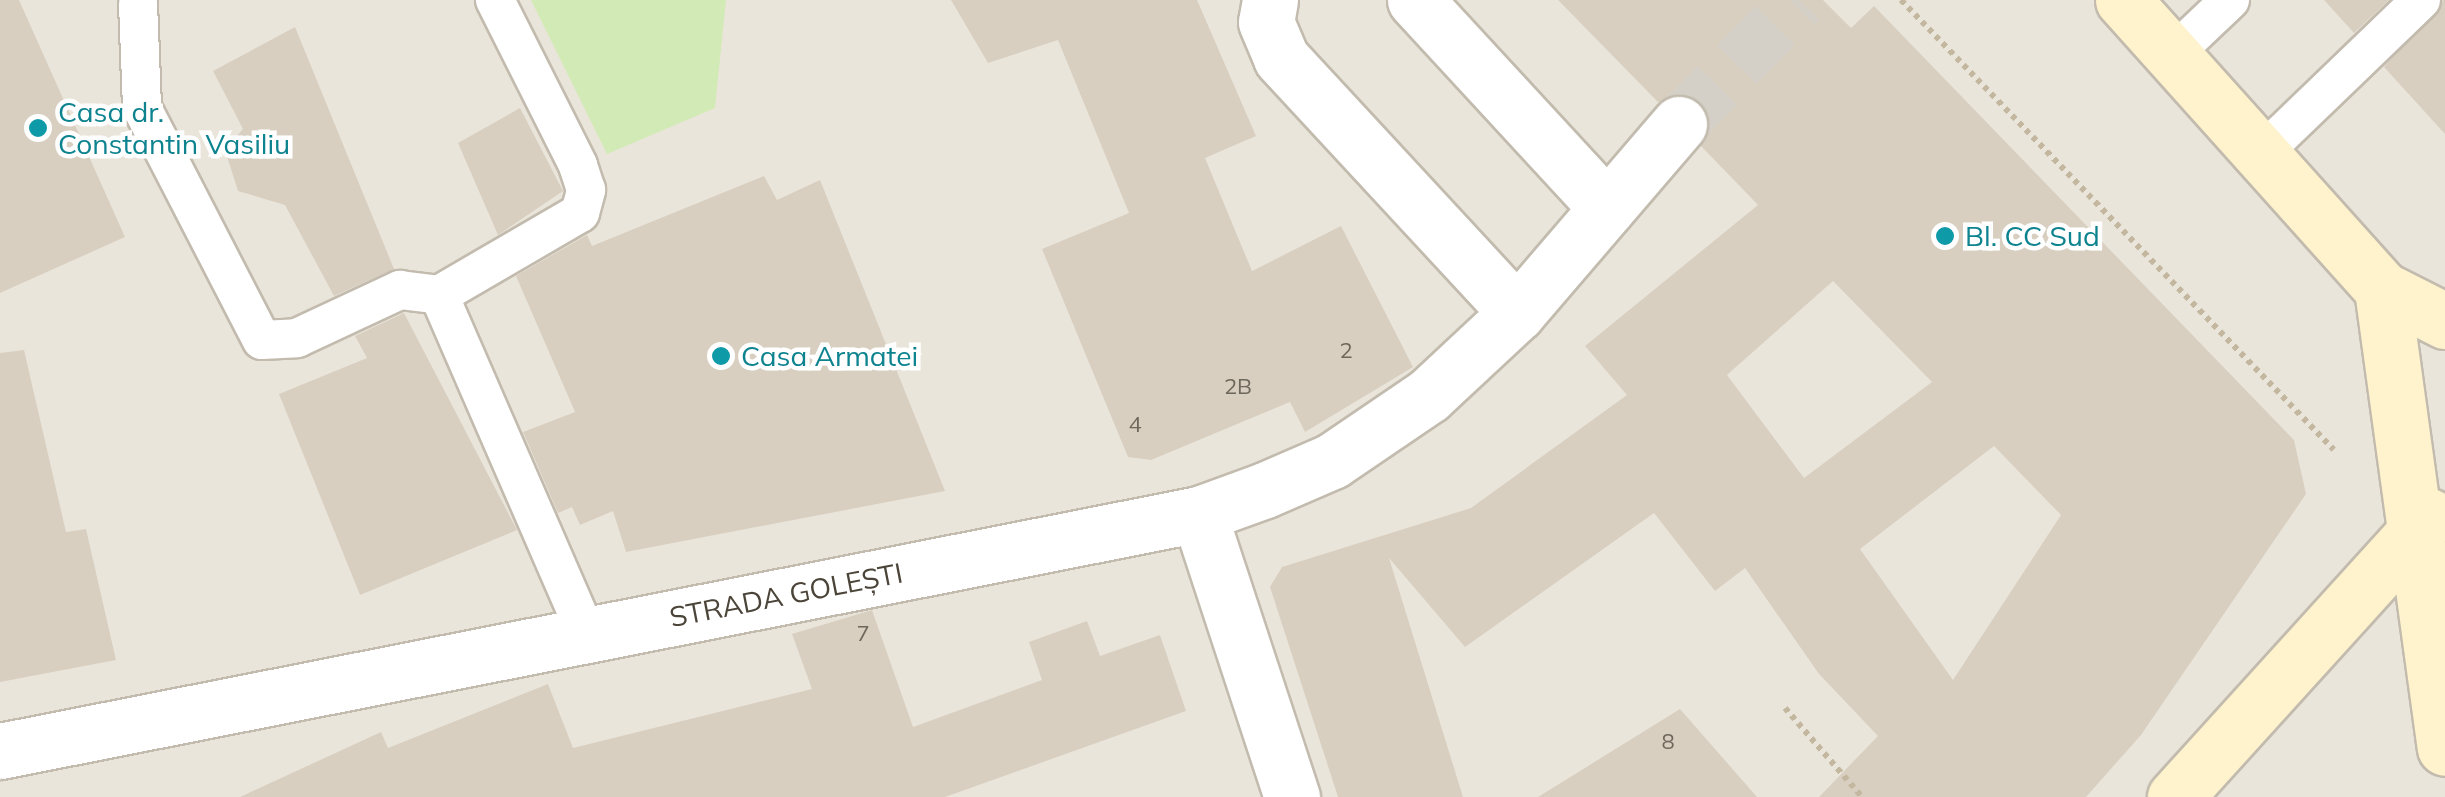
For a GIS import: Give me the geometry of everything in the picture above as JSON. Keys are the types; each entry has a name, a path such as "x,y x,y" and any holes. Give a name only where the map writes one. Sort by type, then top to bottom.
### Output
{"main road":[{"path":"2123,0 2382,289 2441,314"},
{"path":"2382,289 2430,516 2445,748"},
{"path":"2175,797 2430,516"}],"street":[{"path":"1270,0 1266,22 1281,58 1517,313"},
{"path":"1415,0 1606,208"},
{"name":"STRADA GOLEȘTI","path":"0,751 1198,514 1332,460 1429,395 1517,313 1680,124"},
{"path":"1198,514 1292,797"}],"lane":[{"path":"140,1 142,108 262,340 297,338 400,290 439,296 580,213 586,190 495,0"},
{"path":"2172,55 2230,0"},
{"path":"2261,154 2421,0"},
{"path":"439,296 586,633"}],"path":[{"path":"1901,0 2430,516"},
{"path":"1785,708 1862,797"}],"shaded area":[{"path":"0,0 2445,0 2445,797 0,797"}],"green space":[{"path":"531,0 726,0 715,108 607,154"}],"building":[{"name":"Casa dr. Constantin Vasiliu","path":"0,0 19,0 125,237 0,293"},
{"path":"951,0 1197,0 1256,136 1205,158 1252,271 1341,226 1413,367 1305,432 1290,402 1151,460 1128,457 1042,249 1129,213 1058,40 988,63"},
{"path":"1558,0 1823,0 1851,28 1874,6 2294,440 2306,494 2141,735 2086,797 1819,797 1878,736 1819,674 1745,568 1715,591 1654,513 1465,647 1389,558 1463,797 1338,797 1270,587 1282,567 1471,508 1627,395 1585,346 1758,205 1701,146 1710,129 1700,101 1684,93 1658,102","holes":["1833,281 1932,382 1804,478 1727,375","1994,446 2061,515 1953,680 1860,549"]},
{"path":"2324,0 2389,0 2354,33"},
{"path":"2445,0 2445,134 2384,67"},
{"path":"295,27 394,269 334,296 285,205 238,191 225,150 243,129 213,71"},
{"path":"520,108 563,191 498,235 458,143"},
{"name":"Casa Armatei","path":"764,176 777,200 820,180 945,491 626,552 613,511 580,525 572,507 558,513 523,432 575,412 516,276 587,235 592,246"},
{"path":"404,313 517,530 360,595 279,394 367,358 355,336"},
{"path":"24,350 66,532 86,529 116,660 0,682 0,353"},
{"path":"872,610 913,727 1042,680 1029,642 1087,621 1100,656 1160,635 1186,711 945,797 240,797 381,732 388,748 548,684 573,748 812,689 792,634"},
{"path":"1680,709 1757,797 1538,797"}],"tunnel":[{"path":"1679,124 1799,0"}],"place":[{"name":"Casa dr. Constantin Vasiliu","path":"38,128"},
{"name":"Bl. CC Sud","path":"1945,236"},
{"name":"Casa Armatei","path":"721,356"}]}
